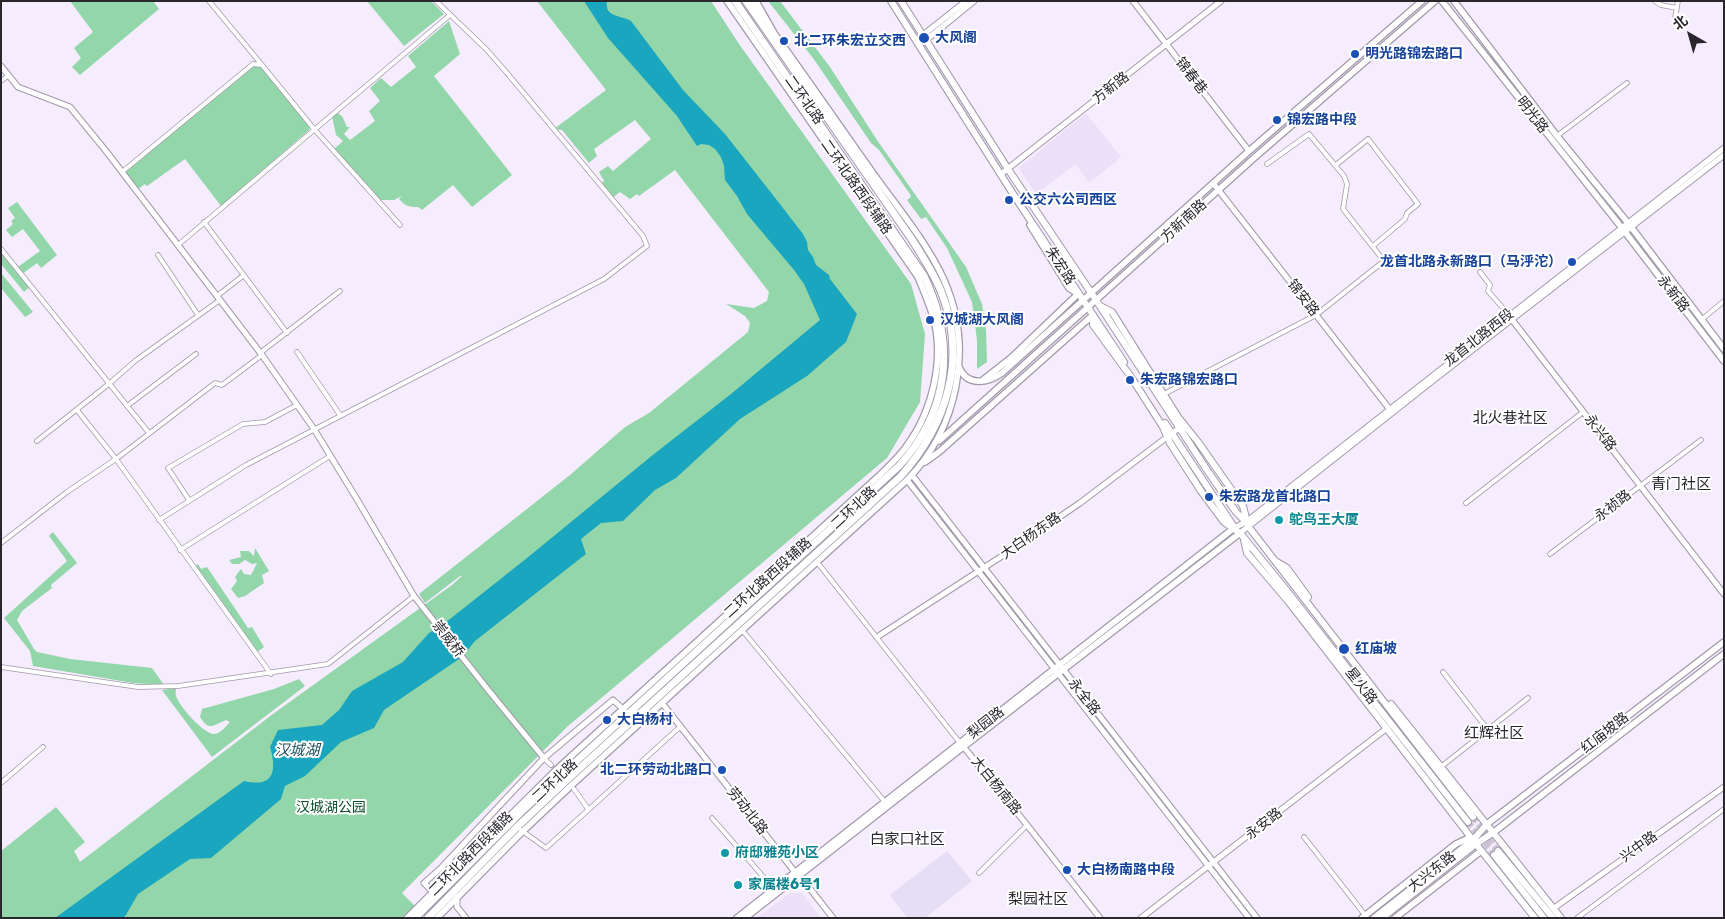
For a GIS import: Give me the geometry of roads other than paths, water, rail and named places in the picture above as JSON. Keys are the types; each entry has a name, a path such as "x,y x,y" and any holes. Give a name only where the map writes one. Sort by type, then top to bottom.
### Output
{"highway":[{"name":"二环北路","path":"415,918 522,811 898,466 920,440 928,426 937,401 944,371 943,337 935,298 924,276 734,1"},
{"name":"二环北路","path":"428,918 456,895 520,830 900,477 916,460 944,409 950,380 952,353 949,318 940,290 926,261 765,24 746,1"},
{"path":"755,2 765,24"}],"main road":[{"name":"二环北路西段辅路","path":"407,918 556,770 880,475 906,448 926,413 936,371 936,340 933,314 918,277 727,1"},
{"name":"朱宏路","path":"891,1 1169,435 1234,528"},
{"name":"朱宏路","path":"901,1 1008,169 1171,415 1183,428 1231,505 1247,524"},
{"name":"方新南路","path":"959,365 962,374 974,381 982,380 993,373 1080,297 1090,292 1422,1"},
{"name":"方新南路","path":"936,444 1219,190 1435,1"},
{"name":"明光路","path":"1442,1 1623,230"},
{"name":"明光路","path":"1454,1 1557,136 1630,225"},
{"name":"二环北路西段辅路","path":"520,830 909,478 936,444 949,415 956,389 959,365 958,334 949,292 939,270 922,243 765,24"},
{"name":"永新路","path":"1630,225 1724,349"},
{"name":"永新路","path":"1623,230 1724,361"},
{"path":"1100,306 1112,312 1164,394 1183,428"},
{"path":"919,466 934,456 1093,315"},
{"name":"星火路","path":"1234,528 1242,535 1297,604 1346,672 1382,712 1470,820 1380,696 1247,524"},
{"name":"梨园路","path":"737,918 1059,669 1234,528"},
{"path":"1242,535 1248,553 1317,634"},
{"name":"梨园路","path":"1059,669 1242,535"},
{"path":"1275,561 1287,568 1309,599 1561,918"},
{"path":"1280,592 1297,604"},
{"name":"红庙坡路","path":"1487,824 1724,642"},
{"name":"红庙坡路","path":"1494,832 1724,654"},
{"path":"1346,672 1481,851 1535,918"},
{"path":"1380,696 1395,708"},
{"path":"1370,705 1382,712"},
{"name":"梨园路","path":"745,918 885,802 962,744"},
{"name":"大兴东路","path":"1382,918 1475,842 1487,824"},
{"name":"大兴东路","path":"1374,918 1475,842 1494,832"},
{"path":"1363,916 1462,840 1469,838 1475,842"},
{"path":"1395,918 1481,851"},
{"path":"1544,918 1496,853 1553,918"},
{"name":"二环北路西段辅路","path":"437,918 456,895"}],"street":[{"path":"209,1 314,129 400,226"},
{"path":"159,520 246,465 604,279 647,246 643,236 507,73 486,49 436,1"},
{"path":"924,37 966,1"},
{"path":"924,37 974,1"},
{"name":"锦春巷","path":"1133,1 1249,151"},
{"name":"方新路","path":"1001,174 1221,1"},
{"path":"1655,1 1661,5 1677,8"},
{"path":"1675,18 1678,1"},
{"path":"178,245 450,15"},
{"path":"122,172 253,64 262,66"},
{"name":"崇威桥","path":"1,66 18,87 70,106 122,172 261,354 314,429 414,596 544,758"},
{"path":"1,81 9,75"},
{"path":"1557,136 1626,83"},
{"path":"1164,394 1316,315 1384,261 1342,209 1347,184 1344,176 1309,134 1267,164"},
{"path":"1336,165 1368,140 1418,204 1407,213 1405,219 1372,246"},
{"name":"龙首北路西段","path":"1630,225 1724,148"},
{"name":"龙首北路西段","path":"1234,528 1247,524 1510,317 1724,155"},
{"name":"锦安路","path":"1213,183 1391,411"},
{"path":"204,222 287,332"},
{"path":"1,249 149,433"},
{"path":"158,255 198,315"},
{"name":"永兴路","path":"1480,272 1490,285 1488,291 1724,594"},
{"path":"37,441 135,361 198,315 244,275"},
{"path":"1,543 67,492 116,459 215,382 222,385 340,291"},
{"path":"1701,320 1724,301"},
{"path":"297,352 340,415"},
{"path":"127,406 196,354"},
{"path":"189,500 168,468 243,424 265,422 297,405"},
{"path":"77,410 116,459 270,674"},
{"path":"1466,503 1583,412"},
{"name":"大白杨东路","path":"877,637 1080,503 1169,435 1183,428"},
{"name":"永祯路","path":"1550,554 1701,440"},
{"path":"180,550 330,456"},
{"name":"永全路","path":"909,478 1212,865 1257,918"},
{"name":"龙首北路西段","path":"1242,535 1247,524"},
{"name":"大白杨南路","path":"817,562 1100,918"},
{"path":"1,667 138,687 178,686 270,674 328,664 414,596"},
{"path":"742,630 885,802"},
{"path":"1443,672 1488,730"},
{"path":"1442,766 1528,698"},
{"path":"433,892 424,883 442,867 544,758 613,700 624,710"},
{"name":"劳动北路","path":"662,702 796,874 833,918"},
{"path":"520,830 546,848 681,726"},
{"name":"永安路","path":"1141,918 1387,728"},
{"path":"1,783 43,747"},
{"path":"544,758 552,765"},
{"path":"574,789 588,809"},
{"name":"兴中路","path":"1554,908 1722,790"},
{"path":"1577,918 1724,809"},
{"path":"712,818 774,889"},
{"path":"979,873 1027,825"},
{"path":"1304,836 1363,916"},
{"name":"永全路","path":"1212,865 1249,918"},
{"path":"456,895 457,907 466,918"}],"water":[{"name":"汉城湖","path":"584,1 607,1 608,10 611,13 631,21 683,90 725,134 803,234 808,250 816,265 829,275 830,279 857,314 846,342 807,376 740,419 676,478 655,490 623,521 601,523 581,539 586,554 475,641 462,657 384,710 374,728 341,742 305,776 285,786 281,799 211,858 190,859 138,894 123,918 55,918 244,781 254,783 267,780 273,770 270,747 278,730 322,725 339,710 352,691 403,662 429,633 450,619 527,558 820,320 804,284 747,214 725,180 721,157 709,145 701,144 697,146 677,116 608,38"}],"tunnel":[{"path":"551,765 572,787"},
{"path":"1473,817 1498,851"},
{"path":"1468,822 1494,855"}],"place":[{"name":"大风阁","path":"924,38"},
{"name":"北二环朱宏立交西","path":"784,41"},
{"name":"明光路锦宏路口","path":"1355,54"},
{"name":"锦宏路中段","path":"1277,120"},
{"name":"公交六公司西区","path":"1009,200"},
{"name":"龙首北路永新路口（马泘沱）","path":"1572,262"},
{"name":"汉城湖大风阁","path":"930,320"},
{"name":"朱宏路锦宏路口","path":"1130,380"},
{"name":"朱宏路龙首北路口","path":"1209,497"},
{"name":"鸵鸟王大厦","path":"1279,520"},
{"name":"红庙坡","path":"1344,649"},
{"name":"大白杨村","path":"607,720"},
{"name":"北二环劳动北路口","path":"722,770"},
{"name":"府邸雅苑小区","path":"725,853"},
{"name":"大白杨南路中段","path":"1067,870"},
{"name":"家属楼6号1","path":"738,885"}],"district":[{"name":"北火巷社区","path":"1510,419"},
{"name":"青门社区","path":"1681,485"},
{"name":"红辉社区","path":"1494,734"},
{"name":"白家口社区","path":"907,840"},
{"name":"梨园社区","path":"1038,900"}],"park label":[{"name":"汉城湖公园","path":"331,808"}]}
